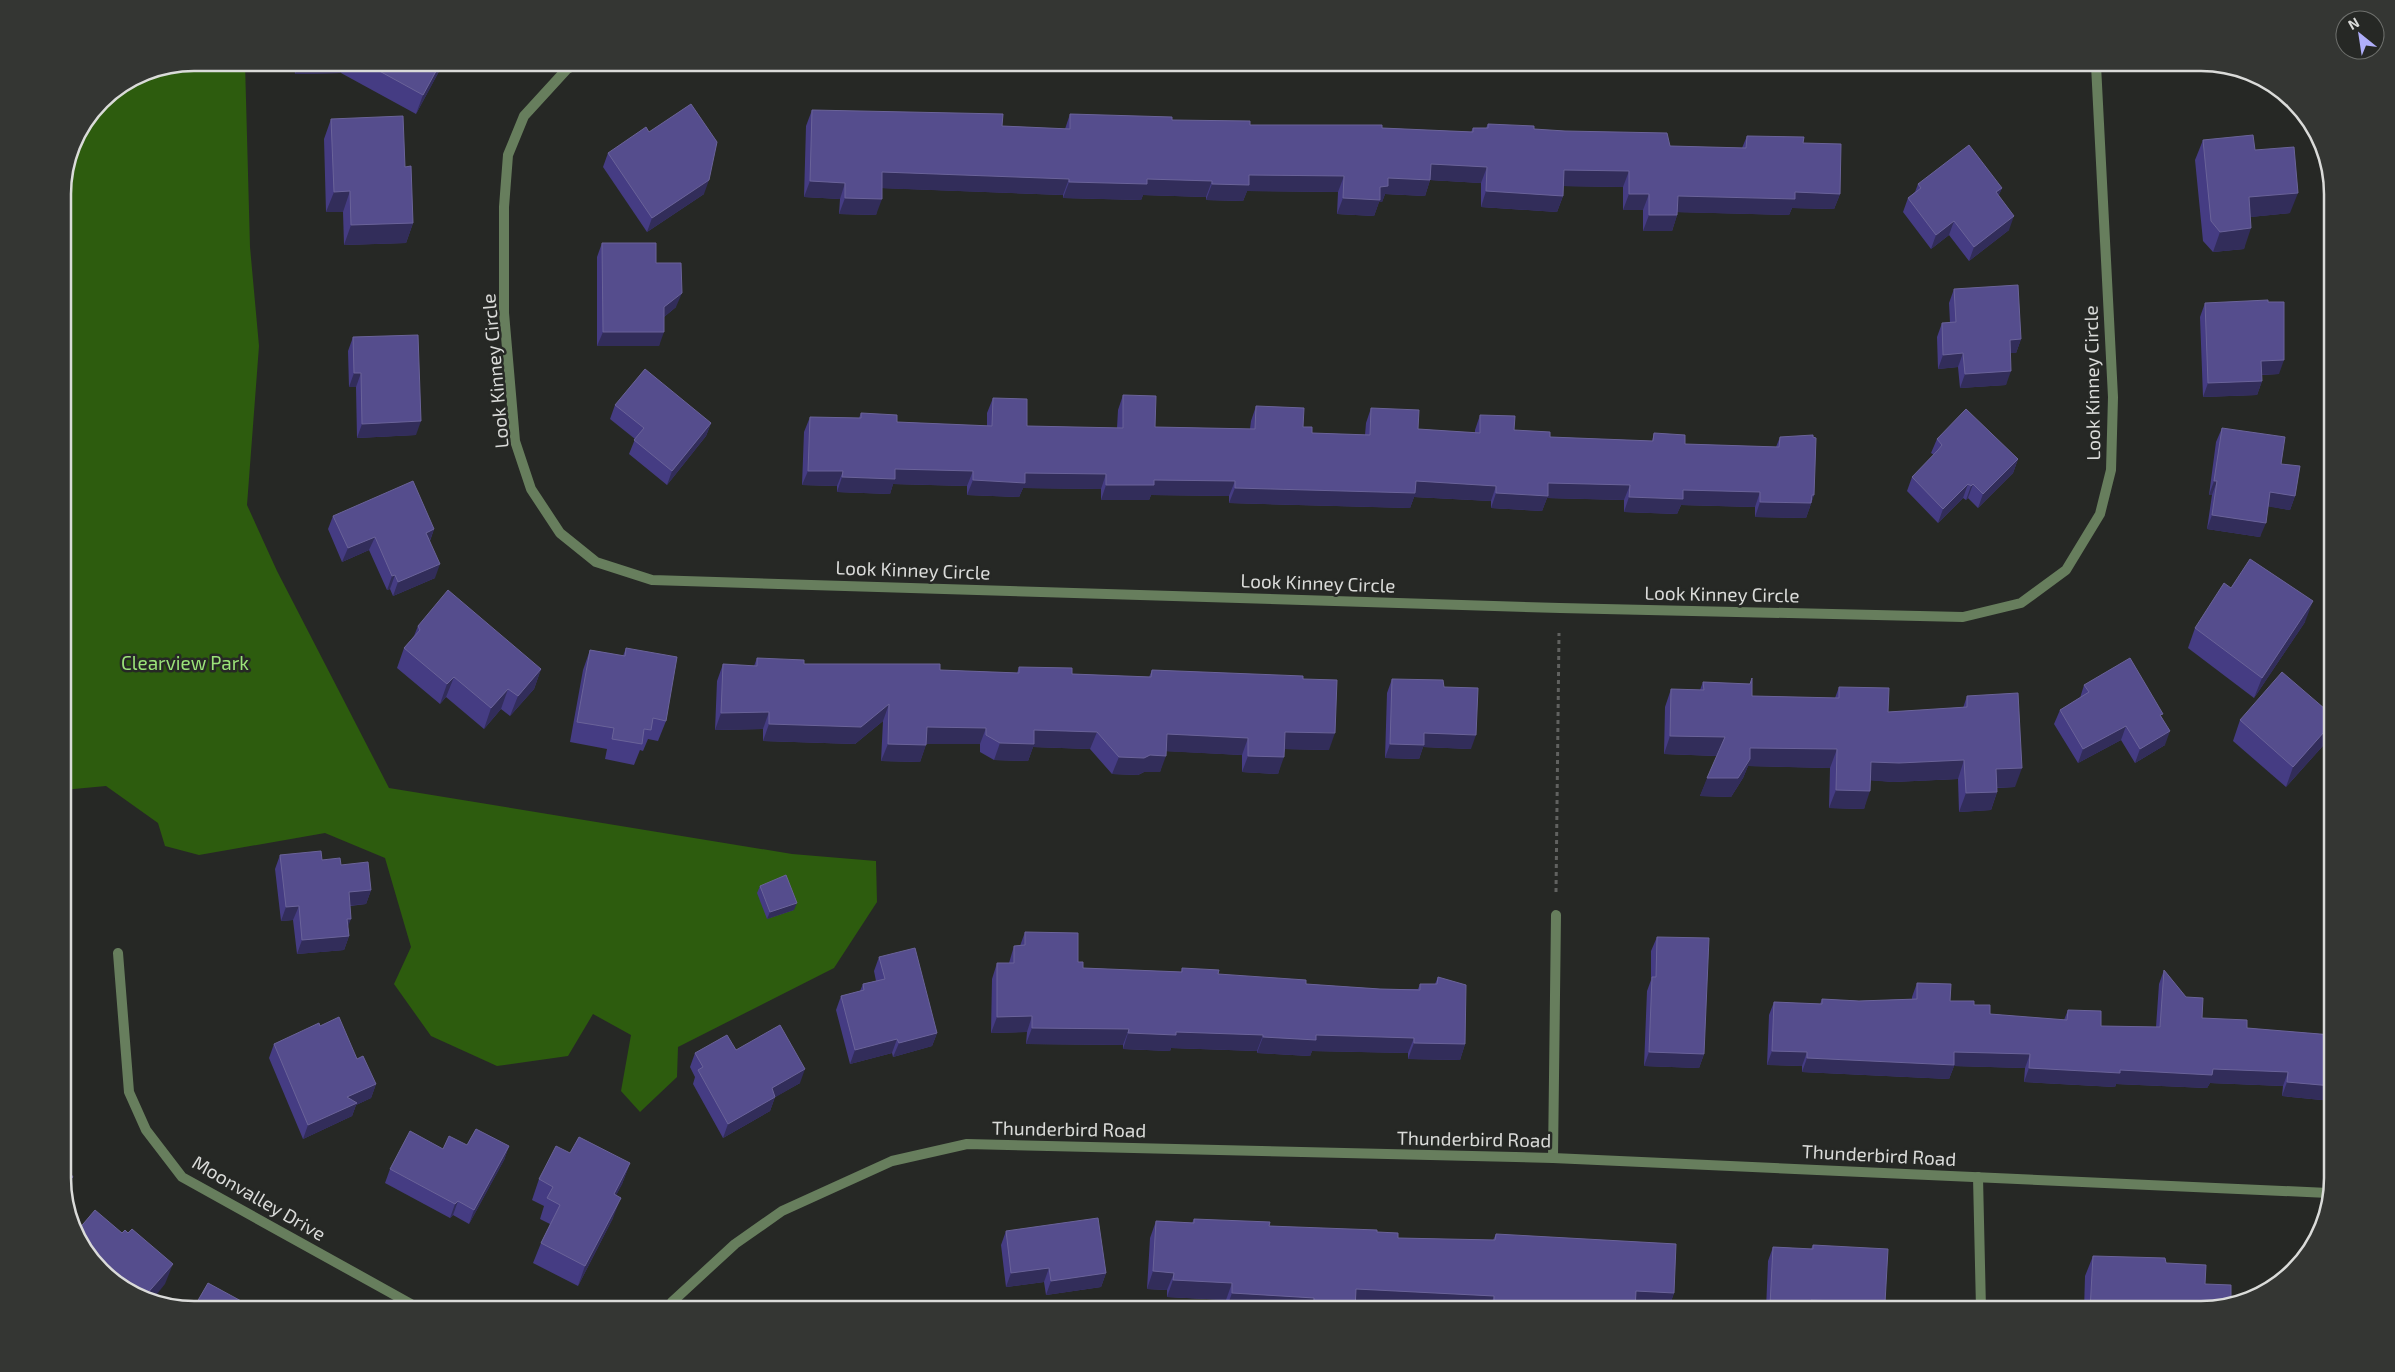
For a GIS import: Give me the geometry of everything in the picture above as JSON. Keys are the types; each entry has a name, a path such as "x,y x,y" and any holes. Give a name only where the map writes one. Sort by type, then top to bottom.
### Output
{"street":[{"name":"Look Kinney Circle","path":"565,71 524,116 508,155 504,207 504,313 515,441 531,489 560,533 596,562 652,580 1560,608 1963,617 2021,604 2066,570 2100,514 2112,470 2114,397 2096,71"},
{"path":"1553,1158 1556,915"},
{"name":"Moonvalley Drive","path":"118,953 129,1092 146,1130 182,1177 404,1301"},
{"name":"Thunderbird Road","path":"673,1301 735,1244 782,1211 892,1161 967,1144 1553,1158 2323,1193"},
{"path":"1978,1177 1981,1301"}],"path":[{"path":"1556,915 1560,608"}],"green space":[{"name":"Clearview Park","path":"245,71 250,247 259,346 247,505 277,571 389,788 792,854 876,861 877,902 834,968 678,1047 677,1077 640,1112 621,1091 631,1035 593,1014 568,1056 497,1066 431,1036 394,984 411,947 385,858 325,833 199,855 165,846 158,823 106,786 72,789 72,186 75,162 84,140 102,113 126,92 140,84 178,72"}],"building":[{"path":"379,71 436,71 423,95"},
{"path":"691,104 717,142 709,180 652,218 608,153 646,127 649,132"},
{"path":"812,110 1003,114 1002,126 1070,129 1070,114 1172,117 1172,120 1250,121 1250,125 1382,125 1382,128 1473,132 1473,128 1488,128 1488,124 1534,126 1534,129 1565,131 1667,133 1670,146 1746,148 1747,136 1804,137 1803,143 1841,144 1840,194 1795,192 1795,199 1678,196 1677,215 1649,215 1649,194 1629,194 1629,171 1564,170 1563,196 1486,191 1487,167 1431,164 1430,180 1388,178 1388,186 1380,187 1380,200 1343,198 1344,176 1249,175 1249,185 1212,184 1212,181 1147,179 1147,184 1069,182 1069,179 882,172 882,199 845,198 845,183 810,181"},
{"path":"403,116 405,167 411,166 413,223 351,225 350,191 334,192 331,119"},
{"path":"2253,135 2255,150 2294,147 2298,193 2249,197 2251,228 2220,232 2211,221 2203,140"},
{"path":"1969,145 2002,188 1996,192 2014,216 1974,247 1954,221 1936,235 1908,198 1921,188 1918,184"},
{"path":"602,243 656,243 656,263 681,263 682,293 664,307 664,332 603,332"},
{"path":"2018,285 2021,339 2010,340 2011,371 1965,374 1963,353 1943,355 1942,323 1956,322 1954,289"},
{"path":"2268,300 2268,302 2284,302 2284,360 2261,361 2262,381 2208,383 2205,303"},
{"path":"418,335 421,421 362,424 361,373 354,373 353,337"},
{"path":"645,369 711,423 672,471 634,440 644,428 615,405"},
{"path":"1123,395 1156,396 1155,427 1255,429 1256,406 1304,408 1303,427 1312,427 1312,433 1370,435 1371,408 1419,410 1418,429 1480,433 1480,415 1515,416 1514,430 1550,432 1550,437 1653,441 1654,433 1685,435 1685,444 1779,447 1780,437 1813,435 1816,438 1814,495 1812,495 1811,503 1760,502 1760,492 1683,490 1683,499 1629,497 1630,485 1548,483 1548,496 1496,493 1496,486 1416,481 1415,493 1235,488 1235,481 1154,480 1154,485 1106,485 1106,474 1025,473 1025,483 973,480 973,471 895,469 895,479 842,477 843,471 808,471 810,417 861,418 861,413 897,415 897,422 992,426 993,398 1027,399 1027,426 1123,428"},
{"path":"1966,409 2018,459 1983,494 1973,484 1971,486 1968,484 1943,509 1912,477 1942,445 1937,439"},
{"path":"2222,428 2285,437 2281,464 2300,466 2295,496 2270,492 2266,523 2212,515 2217,481 2214,481"},
{"path":"413,481 434,529 426,533 440,564 398,582 395,575 392,576 375,537 348,548 333,516"},
{"path":"2250,559 2313,601 2262,678 2195,628 2224,583 2231,588"},
{"path":"448,590 541,669 518,696 508,689 491,708 454,677 447,684 404,648 420,630 418,626"},
{"path":"626,648 677,657 666,721 653,718 651,730 644,729 642,744 612,739 614,728 577,722 590,650 625,656"},
{"path":"757,658 804,660 804,664 940,664 940,670 1019,673 1019,667 1072,668 1072,674 1151,677 1152,670 1303,676 1303,679 1337,680 1335,733 1285,732 1284,757 1248,756 1248,738 1167,734 1166,756 1150,755 1144,758 1119,757 1097,732 1034,730 1034,744 1000,743 986,735 986,728 927,727 926,745 888,744 889,704 861,727 769,724 769,712 721,713 723,664 757,666"},
{"path":"2130,658 2163,714 2160,715 2170,731 2140,749 2126,726 2083,749 2060,710 2089,692 2084,685"},
{"path":"2282,672 2324,708 2324,733 2293,767 2240,720"},
{"path":"1752,678 1752,696 1839,698 1839,687 1889,688 1888,712 1967,707 1967,696 2018,693 2022,768 1996,769 1997,792 1966,793 1964,760 1899,763 1871,762 1870,791 1836,790 1837,749 1750,748 1750,759 1738,778 1707,778 1725,737 1670,736 1671,689 1704,690 1703,682 1750,684"},
{"path":"1392,679 1443,680 1444,687 1478,688 1476,735 1424,733 1424,745 1390,744"},
{"path":"321,851 322,860 340,858 341,865 368,862 371,890 349,892 351,919 347,919 349,936 302,940 299,906 286,907 280,855"},
{"path":"786,875 797,903 770,912 760,886"},
{"path":"1025,932 1078,933 1078,962 1083,962 1083,968 1182,972 1182,968 1219,970 1218,974 1306,980 1306,984 1380,989 1420,990 1420,984 1437,984 1438,977 1466,985 1465,1044 1414,1043 1414,1038 1316,1035 1316,1040 1263,1037 1263,1035 1176,1032 1176,1035 1128,1033 1129,1029 1032,1028 1032,1016 997,1017 997,963 1014,963 1014,946 1025,945"},
{"path":"1657,937 1709,938 1704,1054 1649,1052 1652,977 1656,977"},
{"path":"915,948 937,1033 899,1043 897,1039 855,1050 841,996 864,990 863,984 885,979 879,957"},
{"path":"2164,970 2186,997 2203,998 2202,1018 2247,1020 2247,1028 2324,1034 2324,1085 2287,1082 2288,1072 2213,1069 2212,1075 2120,1070 2120,1073 2029,1068 2030,1054 1954,1052 1954,1065 1807,1058 1807,1052 1772,1051 1774,1002 1822,1004 1822,999 1859,1001 1917,999 1917,983 1951,984 1950,1001 1974,1001 1974,1005 1990,1005 1990,1014 2067,1020 2068,1010 2101,1011 2101,1026 2160,1027"},
{"path":"339,1017 357,1059 363,1056 376,1084 347,1097 357,1103 308,1125 274,1044 319,1023 320,1026"},
{"path":"780,1025 805,1069 772,1088 775,1097 728,1124 698,1070 703,1067 695,1053 727,1035 736,1050"},
{"path":"476,1129 509,1146 474,1210 458,1201 455,1204 390,1169 410,1131 443,1149 449,1136 467,1145"},
{"path":"579,1137 630,1163 614,1194 621,1198 585,1266 541,1243 560,1205 547,1198 553,1187 539,1179 556,1146 570,1153"},
{"path":"95,1210 122,1233 125,1230 128,1233 132,1229 173,1264 149,1292 147,1291 113,1270 92,1246 82,1226"},
{"path":"1098,1218 1106,1273 1051,1281 1049,1268 1011,1273 1006,1231"},
{"path":"1194,1219 1270,1222 1269,1226 1377,1230 1377,1232 1398,1233 1398,1238 1495,1240 1496,1234 1676,1244 1674,1293 1636,1291 1635,1301 1494,1301 1494,1296 1356,1289 1355,1301 1314,1301 1314,1298 1232,1293 1232,1283 1173,1280 1174,1273 1153,1271 1156,1221 1194,1223"},
{"path":"1813,1245 1888,1249 1885,1301 1770,1301 1773,1247 1813,1249"},
{"path":"2093,1256 2165,1258 2166,1263 2206,1265 2205,1284 2231,1285 2231,1297 2217,1300 2090,1301"},
{"path":"208,1283 241,1301 198,1301"}]}
